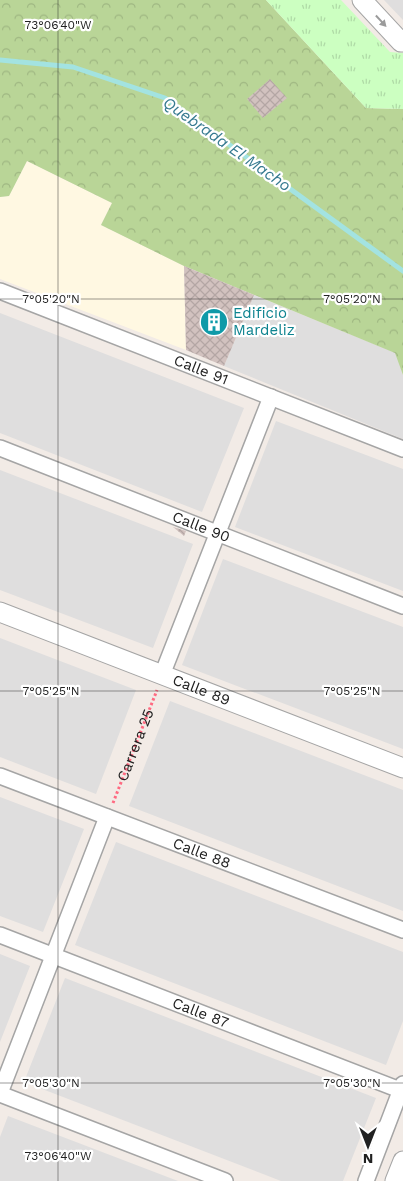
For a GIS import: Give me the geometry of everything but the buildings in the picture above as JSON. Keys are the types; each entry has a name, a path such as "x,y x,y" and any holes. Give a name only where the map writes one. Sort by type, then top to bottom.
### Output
{"street":[{"path":"362,0 402,42"},
{"name":"Calle 91","path":"0,291 403,449"},
{"path":"162,675 271,397"},
{"name":"Calle 90","path":"0,448 403,606"},
{"name":"Calle 89","path":"0,612 403,768"},
{"name":"Calle 88","path":"0,776 403,930"},
{"path":"107,817 0,1093 225,1181"},
{"name":"Calle 87","path":"0,935 402,1087"},
{"path":"366,1181 402,1087"},
{"path":"395,1181 403,1161"}],"path":[{"name":"Carrera 25","path":"107,817 162,675"}],"shaded area":[{"path":"384,0 403,0 403,20"},
{"path":"27,161 112,203 101,225 184,266 186,350 0,279 0,197 9,196"},
{"path":"254,295 396,353 403,375 403,439 224,366"},
{"path":"0,313 244,408 202,512 0,433"},
{"path":"276,421 403,469 403,591 235,527"},
{"path":"0,470 193,544 153,648 0,590"},
{"path":"223,559 403,627 403,749 182,665"},
{"path":"0,638 136,690 96,794 0,757"},
{"path":"170,701 403,790 403,911 129,806"},
{"path":"0,797 84,829 43,932 0,916"},
{"path":"116,842 403,952 403,1021 386,1065 75,945"},
{"path":"0,954 30,966 0,1042"},
{"path":"65,978 376,1098 343,1181 281,1181 24,1082"},
{"path":"8,1116 178,1181 0,1181 0,1137"}],"green space":[{"path":"0,0 266,0 366,108 403,109 403,375 395,353 184,266 101,225 112,203 27,161 9,196 0,197"},
{"path":"266,0 341,0 390,52 403,53 403,109 366,108"}],"waterway":[{"name":"Quebrada El Macho","path":"0,60 73,67 165,98 403,271"}],"place":[{"name":"Edificio Mardeliz","path":"214,322"}]}
